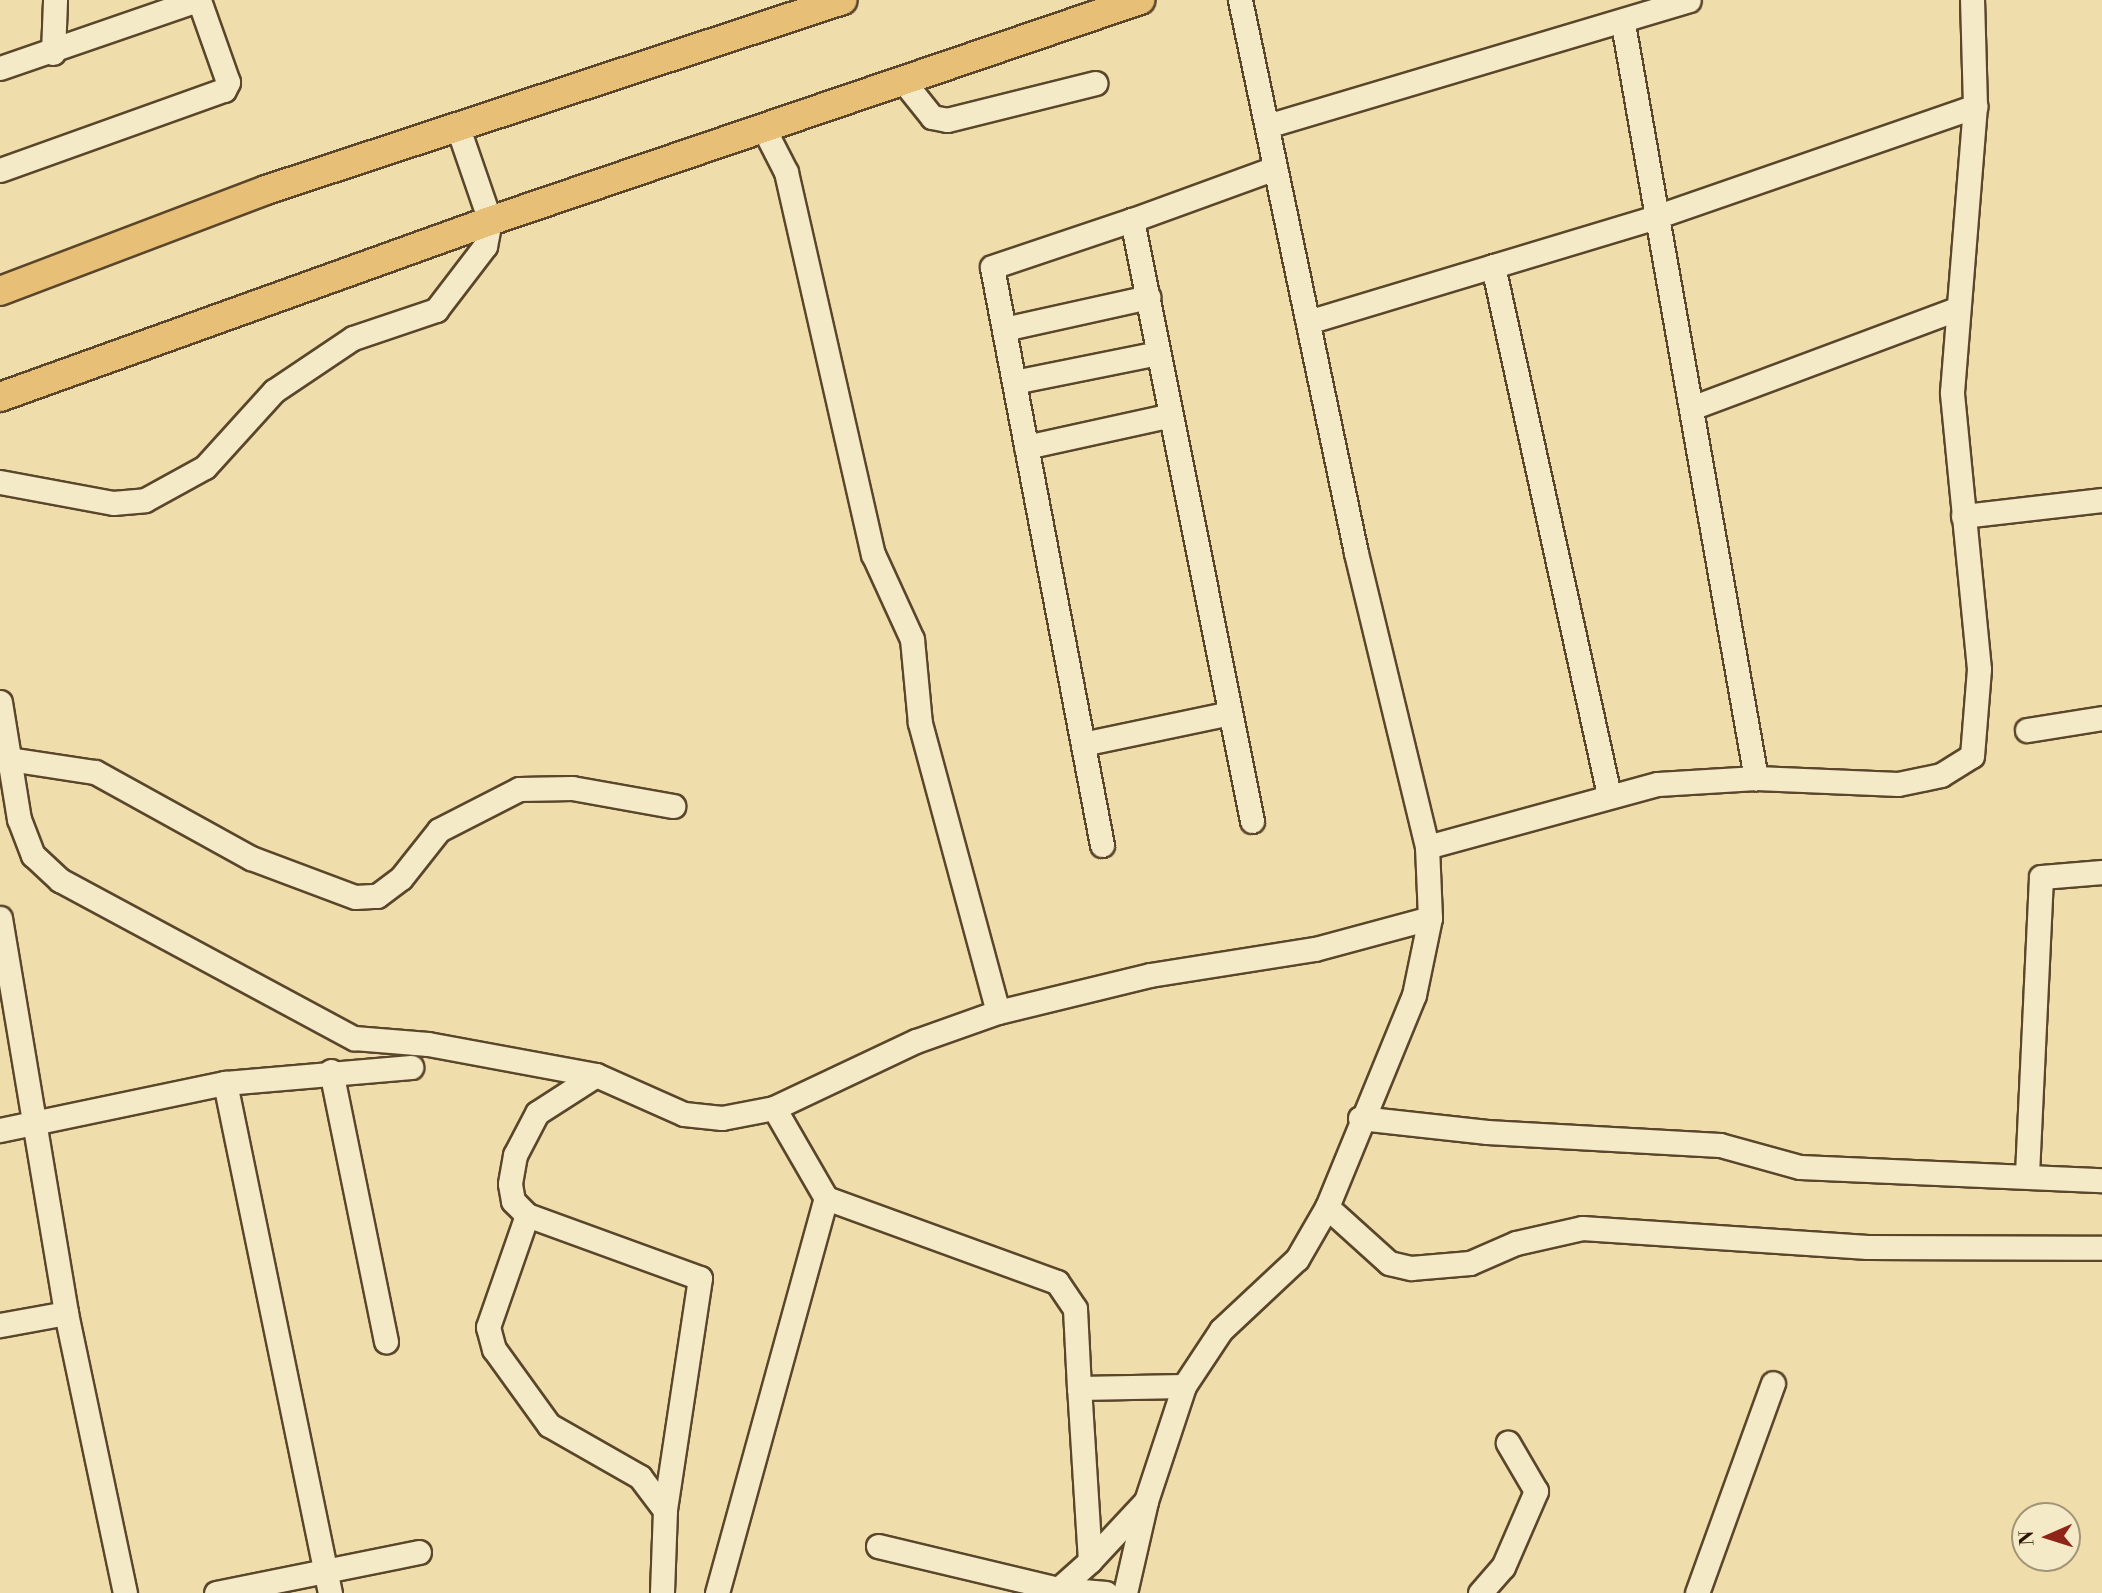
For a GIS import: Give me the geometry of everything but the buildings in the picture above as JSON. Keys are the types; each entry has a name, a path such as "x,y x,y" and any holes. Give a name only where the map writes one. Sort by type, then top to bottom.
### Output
{"main road":[{"path":"0,291 457,125 843,0"},
{"path":"0,397 490,221 1140,0"}],"street":[{"path":"53,53 55,0"},
{"path":"0,68 53,53 199,0 228,82 223,90 0,170"},
{"path":"1125,1593 1146,1501 1184,1386 1221,1330 1297,1259 1327,1207 1360,1118 1414,995 1430,918 1427,847 1308,322 1240,0"},
{"path":"1267,125 1623,24 1689,0"},
{"path":"1427,847 1609,795 1756,778 1898,784 1941,775 1972,756 1979,669 1952,392 1956,309 1975,106 1972,0"},
{"path":"1623,24 1694,407 1756,778"},
{"path":"904,82 932,117 947,120 1095,83"},
{"path":"1308,322 1658,216 1975,106"},
{"path":"0,482 113,503 145,500 205,467 274,391 353,338 436,310 485,246 490,221 457,125"},
{"path":"764,130 786,173 873,554 912,639 920,723 998,1012"},
{"path":"1102,845 992,267 1275,168"},
{"path":"1132,220 1252,821"},
{"path":"1493,266 1609,795"},
{"path":"1004,328 1148,297"},
{"path":"1694,407 1956,309"},
{"path":"1014,382 1158,353"},
{"path":"1026,447 1171,415"},
{"path":"1963,516 2102,500"},
{"path":"0,702 19,819 33,855 60,880 325,1027 354,1038 428,1044 596,1075 684,1114 722,1118 774,1108 916,1041 998,1012 1150,975 1315,949 1430,918"},
{"path":"1083,744 1230,713"},
{"path":"2027,730 2102,718"},
{"path":"9,759 95,772 251,858 355,897 377,896 401,878 439,830 519,789 545,785 673,806"},
{"path":"2027,1174 2041,877 2102,872"},
{"path":"0,918 37,1121 66,1313 125,1593"},
{"path":"0,1130 225,1083 331,1071 411,1067"},
{"path":"331,1071 386,1341"},
{"path":"596,1075 556,1096 526,1129 510,1184 513,1200 527,1215 700,1278 665,1510 662,1593"},
{"path":"225,1083 328,1582"},
{"path":"774,1108 826,1198 1057,1282 1075,1309 1090,1561"},
{"path":"1360,1118 1720,1145 1800,1167 2027,1174 2102,1180"},
{"path":"718,1593 826,1198"},
{"path":"1327,1207 1389,1264 1411,1268 1470,1263 1516,1243 1582,1228 1867,1247 2102,1248"},
{"path":"527,1215 488,1327 494,1349 548,1425 640,1477 665,1510"},
{"path":"0,1325 66,1313"},
{"path":"1697,1593 1773,1383"},
{"path":"1079,1388 1184,1386"},
{"path":"1493,1589 1536,1491 1508,1443"},
{"path":"1057,1591 1090,1561 1146,1501"},
{"path":"878,1546 1057,1591 1107,1593"},
{"path":"216,1593 328,1582 419,1552"}]}
